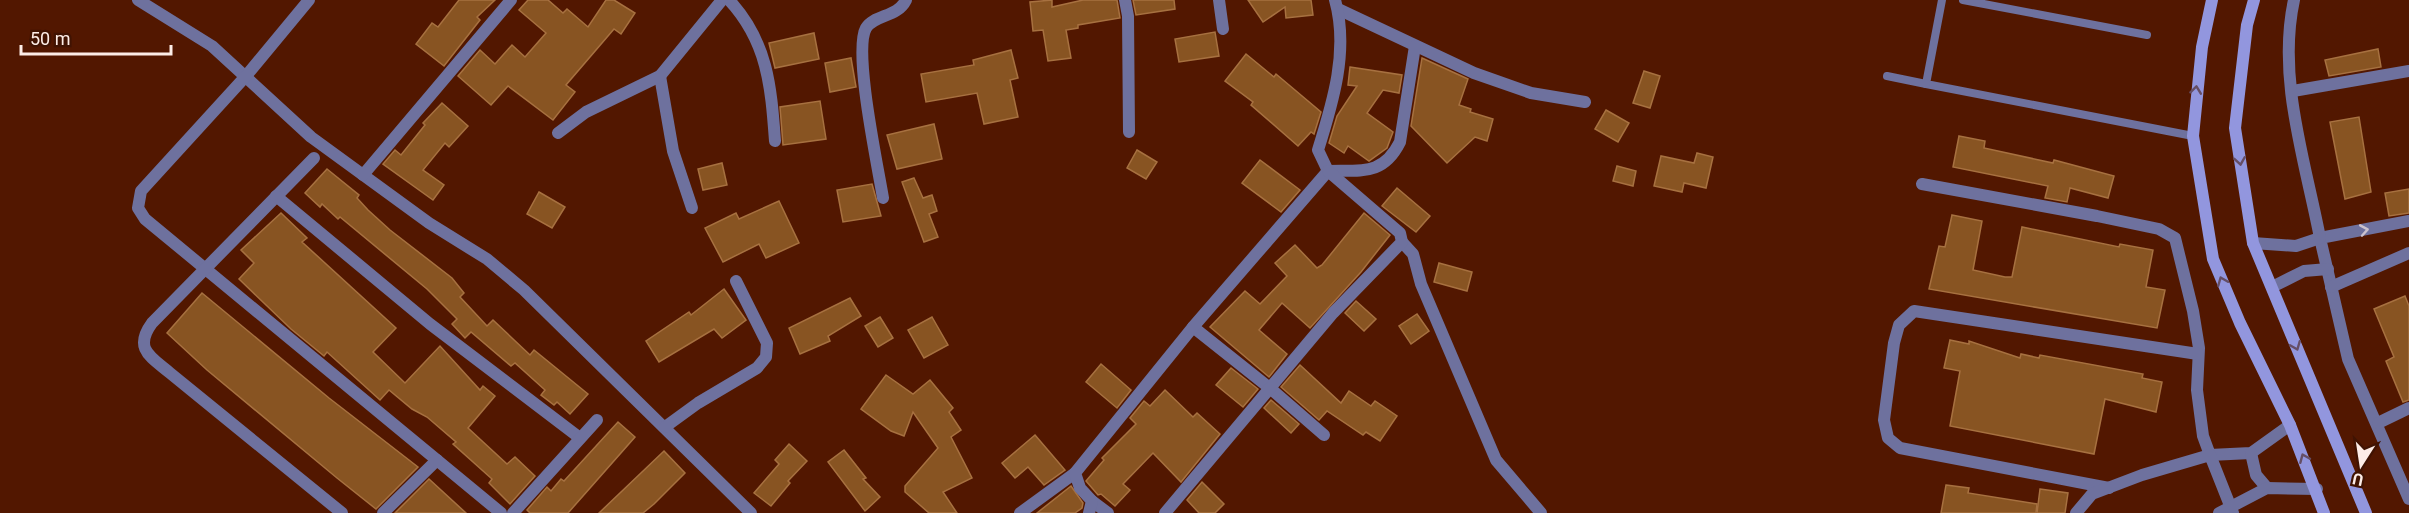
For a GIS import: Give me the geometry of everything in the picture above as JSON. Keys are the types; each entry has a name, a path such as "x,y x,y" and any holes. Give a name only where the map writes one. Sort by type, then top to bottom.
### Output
{"street":[{"path":"138,0 212,46 311,137 429,222 487,259 524,290 751,513"},
{"path":"309,0 246,76 141,191 138,208 145,219 501,513"},
{"path":"363,175 511,0"},
{"path":"558,133 586,112 660,76 722,0"},
{"path":"729,0 747,19 764,56 771,92 775,141"},
{"path":"883,198 864,73 863,35 868,25 901,10 906,0"},
{"path":"1125,0 1128,16 1129,132"},
{"path":"1219,0 1223,29"},
{"path":"2211,0 2202,47 2193,136 2213,259 2240,323 2290,426 2317,489 2324,513"},
{"path":"2254,0 2247,25 2235,128 2253,243 2261,267 2272,286 2366,513"},
{"path":"2294,0 2287,50 2320,238 2331,287 2348,359 2378,423 2409,499"},
{"path":"1541,513 1496,460 1421,284 1413,254 1402,242 1400,233 1328,171 1318,150 1338,84 1336,4 1415,46 1474,73 1531,93 1585,102"},
{"path":"1020,513 1075,473 1193,327 1328,171 1375,170 1395,152 1400,142 1415,46"},
{"path":"2293,91 2409,71"},
{"path":"660,76 673,151 692,208"},
{"path":"314,158 144,333 143,345 147,354 342,513"},
{"path":"1922,184 2159,229 2175,238 2193,311 2198,354 2197,390 2203,435 2232,509"},
{"path":"276,196 430,324 580,438"},
{"path":"2253,243 2296,246 2320,238 2409,221"},
{"path":"1165,513 1333,313 1402,242"},
{"path":"2331,287 2409,253"},
{"path":"2272,286 2304,271 2328,269"},
{"path":"665,427 698,403 758,368 766,357 767,343 736,281"},
{"path":"2109,488 1900,447 1888,438 1884,420 1894,343 1899,325 1914,311 2198,354"},
{"path":"1193,327 1324,435"},
{"path":"2378,423 2409,408"},
{"path":"513,513 597,420"},
{"path":"2076,513 2092,494 2142,475 2210,455 2251,453 2290,426"},
{"path":"2251,453 2256,475 2267,488"},
{"path":"383,513 437,460"},
{"path":"1075,473 1090,507 1108,513"},
{"path":"2219,513 2232,509 2267,488 2317,489"}],"lane":[{"path":"1926,84 1942,0"},
{"path":"1963,0 2147,35"},
{"path":"1887,76 2193,136"}],"building":[{"path":"459,0 495,0 477,17 480,20 444,66 416,44 432,23 438,27"},
{"path":"528,0 548,0 563,13 567,9 588,27 606,0 614,0 635,13 621,34 614,29 566,85 575,92 553,120 508,86 491,105 458,76 480,50 495,64 512,45 525,57 546,33 519,10"},
{"path":"1052,0 1052,7 1083,0 1117,0 1120,18 1078,25 1078,28 1066,30 1071,58 1048,61 1043,30 1033,31 1030,2"},
{"path":"1133,0 1174,0 1175,9 1136,15"},
{"path":"1248,0 1311,0 1313,15 1286,18 1285,7 1263,22"},
{"path":"1215,32 1219,56 1179,62 1175,39"},
{"path":"814,33 819,59 775,68 769,43"},
{"path":"2378,49 2381,67 2329,76 2325,60"},
{"path":"1011,50 1018,78 1010,80 1018,117 984,124 977,93 926,102 921,74 974,65 973,60"},
{"path":"1246,54 1274,77 1276,74 1321,112 1314,134 1311,132 1298,146 1251,105 1253,102 1225,81"},
{"path":"851,58 856,87 830,92 825,63"},
{"path":"1422,58 1468,79 1459,105 1471,109 1470,112 1493,119 1487,141 1475,137 1447,163 1411,126"},
{"path":"1350,67 1402,75 1399,93 1383,90 1367,113 1393,132 1387,148 1369,161 1348,146 1344,153 1329,143 1337,116 1357,86 1348,85"},
{"path":"1644,71 1660,76 1650,108 1633,103"},
{"path":"820,101 826,139 783,145 780,107"},
{"path":"442,103 468,126 449,147 445,143 423,170 444,185 433,200 383,164 395,150 401,155 425,125 423,123"},
{"path":"1606,110 1629,123 1618,142 1595,129"},
{"path":"2359,117 2371,192 2345,199 2330,122"},
{"path":"934,124 942,159 897,169 887,135"},
{"path":"1959,136 1985,141 1984,148 2053,163 2054,160 2114,176 2108,198 2070,188 2067,202 2045,198 2048,186 1953,167"},
{"path":"1137,150 1157,162 1146,179 1127,168"},
{"path":"1697,153 1713,157 1706,188 1684,183 1682,192 1654,186 1661,156 1694,163"},
{"path":"1260,160 1300,190 1281,212 1242,183"},
{"path":"722,163 727,185 703,190 698,169"},
{"path":"1617,166 1636,171 1633,186 1613,181"},
{"path":"327,169 359,195 357,198 390,230 452,278 464,293 460,297 487,326 493,320 530,355 534,350 588,394 570,414 557,402 554,405 541,395 545,390 515,363 511,366 471,332 465,338 452,324 457,319 427,289 340,217 338,219 322,204 320,207 305,193"},
{"path":"914,178 923,198 932,195 937,211 929,214 938,237 924,242 902,182"},
{"path":"872,184 881,216 843,222 837,190"},
{"path":"1397,188 1430,216 1416,232 1382,206"},
{"path":"2409,189 2409,213 2389,216 2385,193"},
{"path":"539,192 565,207 552,228 527,214"},
{"path":"779,201 799,243 766,258 759,244 723,262 705,228 736,213 739,219"},
{"path":"281,213 307,238 302,242 396,328 373,352 405,383 440,346 480,390 483,386 495,396 468,428 507,464 515,457 535,476 510,504 489,483 492,479 453,444 456,442 427,417 412,409 389,390 380,400 327,352 324,356 291,329 239,279 254,263 241,250"},
{"path":"1364,213 1390,235 1361,272 1310,328 1282,303 1259,330 1287,354 1269,377 1210,327 1245,291 1260,304 1287,276 1275,263 1295,245 1317,268 1322,265"},
{"path":"1952,215 1982,221 1973,270 2005,277 2012,277 2022,227 2119,247 2120,244 2153,250 2146,287 2165,290 2157,328 1929,289 1939,246 1945,247"},
{"path":"1439,263 1472,272 1467,291 1434,282"},
{"path":"724,289 746,320 722,338 714,329 659,362 646,341 689,312 691,315"},
{"path":"202,293 329,398 418,467 376,509 207,370 167,333"},
{"path":"2405,296 2409,306 2409,400 2403,402 2386,361 2394,357 2374,309"},
{"path":"850,298 861,316 828,336 830,341 800,354 789,328"},
{"path":"1356,301 1376,319 1364,331 1345,313"},
{"path":"1417,314 1429,331 1411,344 1399,326"},
{"path":"880,317 893,338 878,347 865,326"},
{"path":"932,317 948,345 924,358 908,330"},
{"path":"1950,340 1969,344 1969,341 2020,358 2021,354 2039,358 2040,355 2143,374 2142,378 2162,382 2156,412 2105,399 2094,454 1950,426 1960,371 1944,368"},
{"path":"1101,364 1131,390 1117,408 1086,382"},
{"path":"1300,365 1341,403 1349,391 1371,406 1375,401 1397,416 1380,441 1366,432 1363,435 1327,411 1319,420 1281,387"},
{"path":"1231,368 1258,389 1243,407 1216,385"},
{"path":"886,375 913,394 930,380 953,408 949,412 961,430 951,437 972,478 943,492 957,513 929,513 905,492 905,486 938,448 913,412 904,436 891,431 861,409"},
{"path":"1165,390 1193,417 1197,413 1220,434 1181,482 1153,453 1123,484 1130,490 1115,506 1101,494 1098,495 1086,481 1104,460 1102,458 1136,424 1130,418 1144,401 1150,406"},
{"path":"1271,400 1299,424 1291,433 1264,408"},
{"path":"618,422 635,437 568,513 530,513 527,510 547,487 551,491 561,479 564,481"},
{"path":"1035,435 1065,470 1044,485 1028,467 1015,478 1002,463"},
{"path":"789,444 807,461 788,481 790,483 771,506 754,493 779,464 775,460"},
{"path":"844,450 866,478 863,479 880,497 865,511 828,462"},
{"path":"664,451 685,473 654,504 643,513 599,513"},
{"path":"429,479 466,513 395,513"},
{"path":"1202,482 1224,504 1215,513 1199,513 1187,500"},
{"path":"1946,485 1969,488 1968,493 2037,504 2036,513 1941,513"},
{"path":"1071,486 1083,503 1082,508 1075,513 1037,513"},
{"path":"2040,489 2068,493 2065,513 2037,513"}]}
